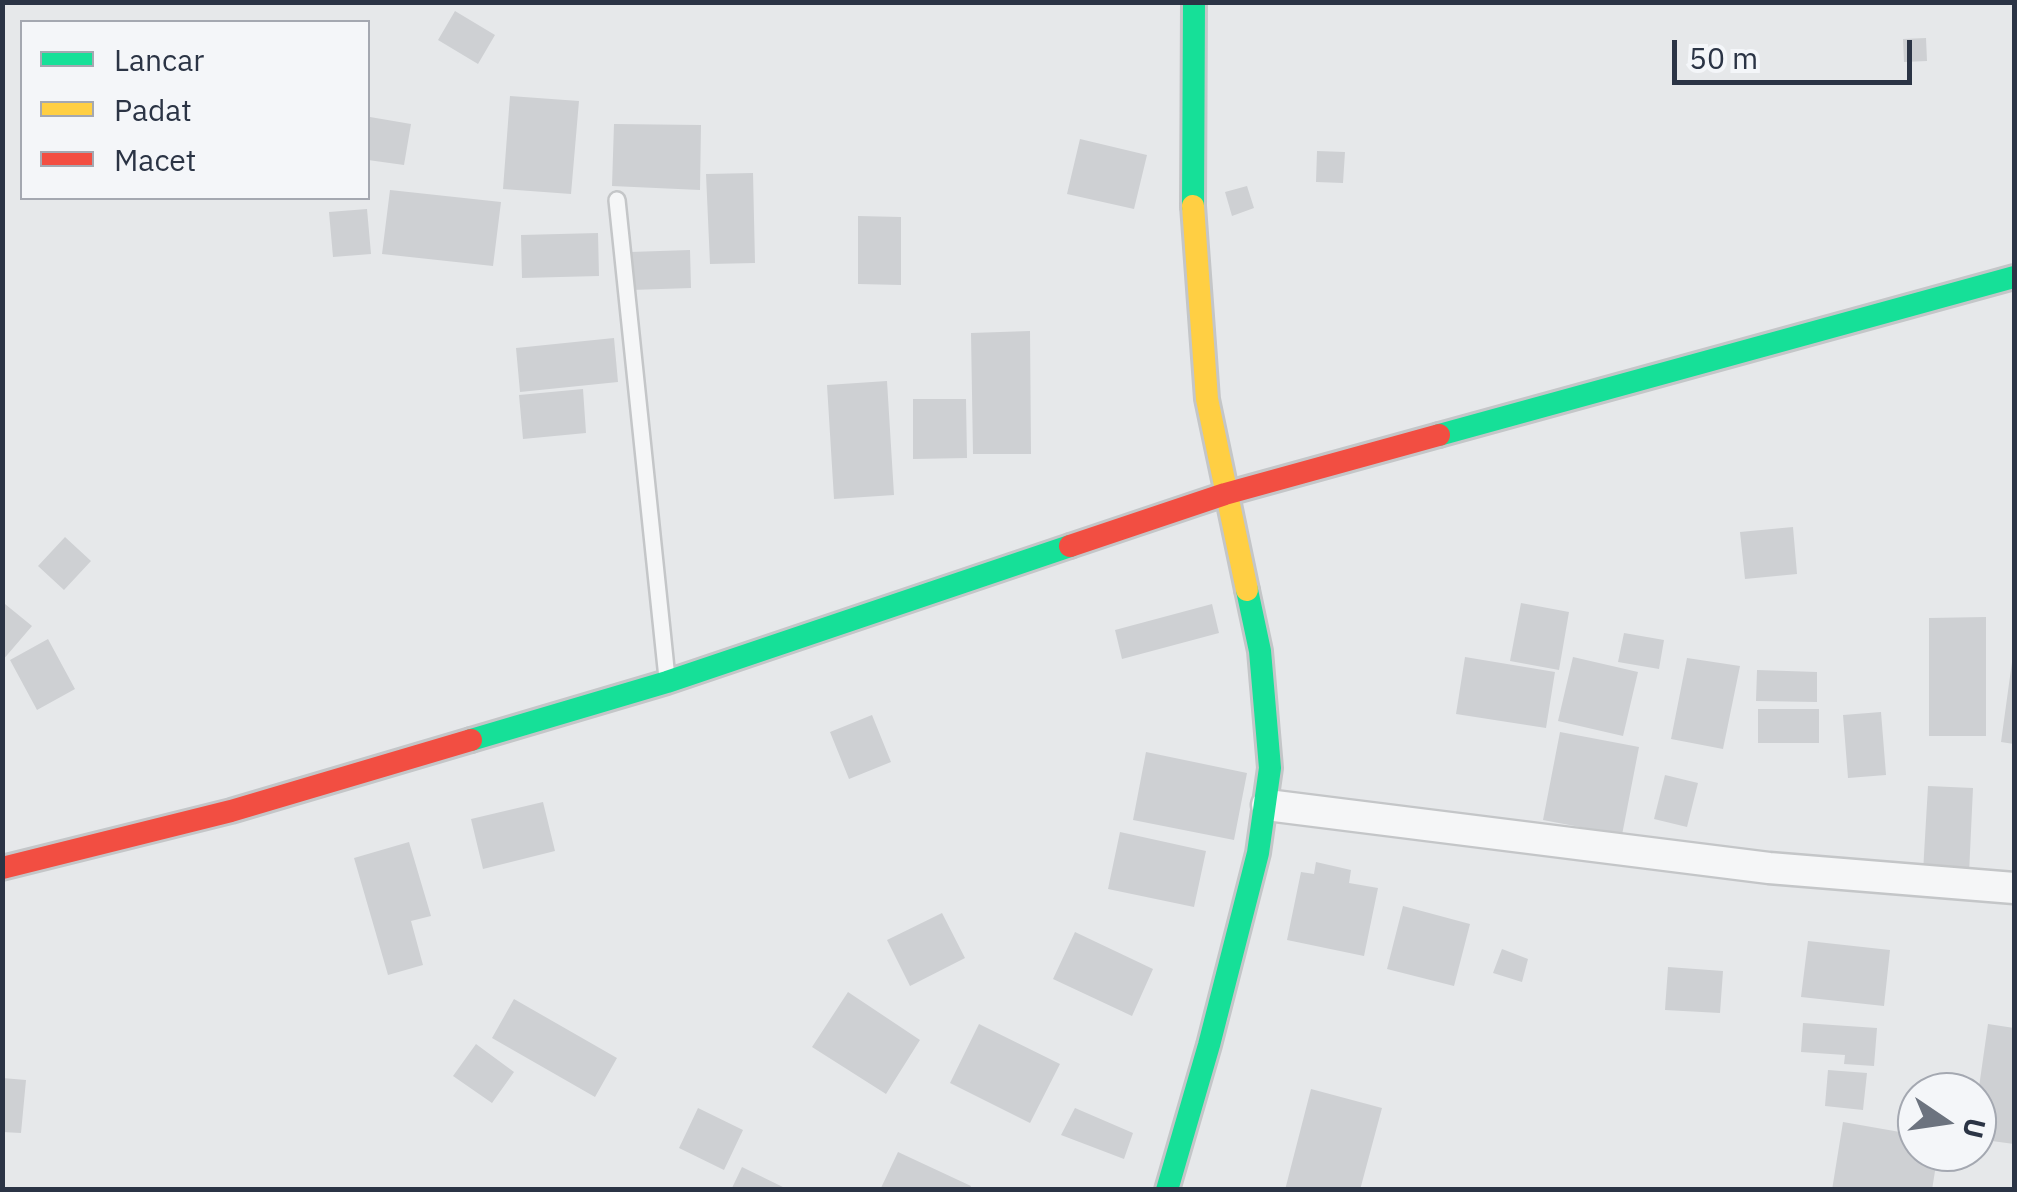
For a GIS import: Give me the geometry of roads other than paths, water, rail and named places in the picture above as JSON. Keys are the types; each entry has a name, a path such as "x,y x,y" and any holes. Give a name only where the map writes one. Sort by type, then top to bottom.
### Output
{"street":[{"path":"1167,1190 1258,854 1270,768 1260,651 1206,400 1196,274 1191,128 1194,2"},
{"path":"2,868 232,811 667,682 1225,494 2014,276"},
{"path":"1267,805 1769,868 2014,888"}],"lane":[{"path":"617,200 667,682"}]}
